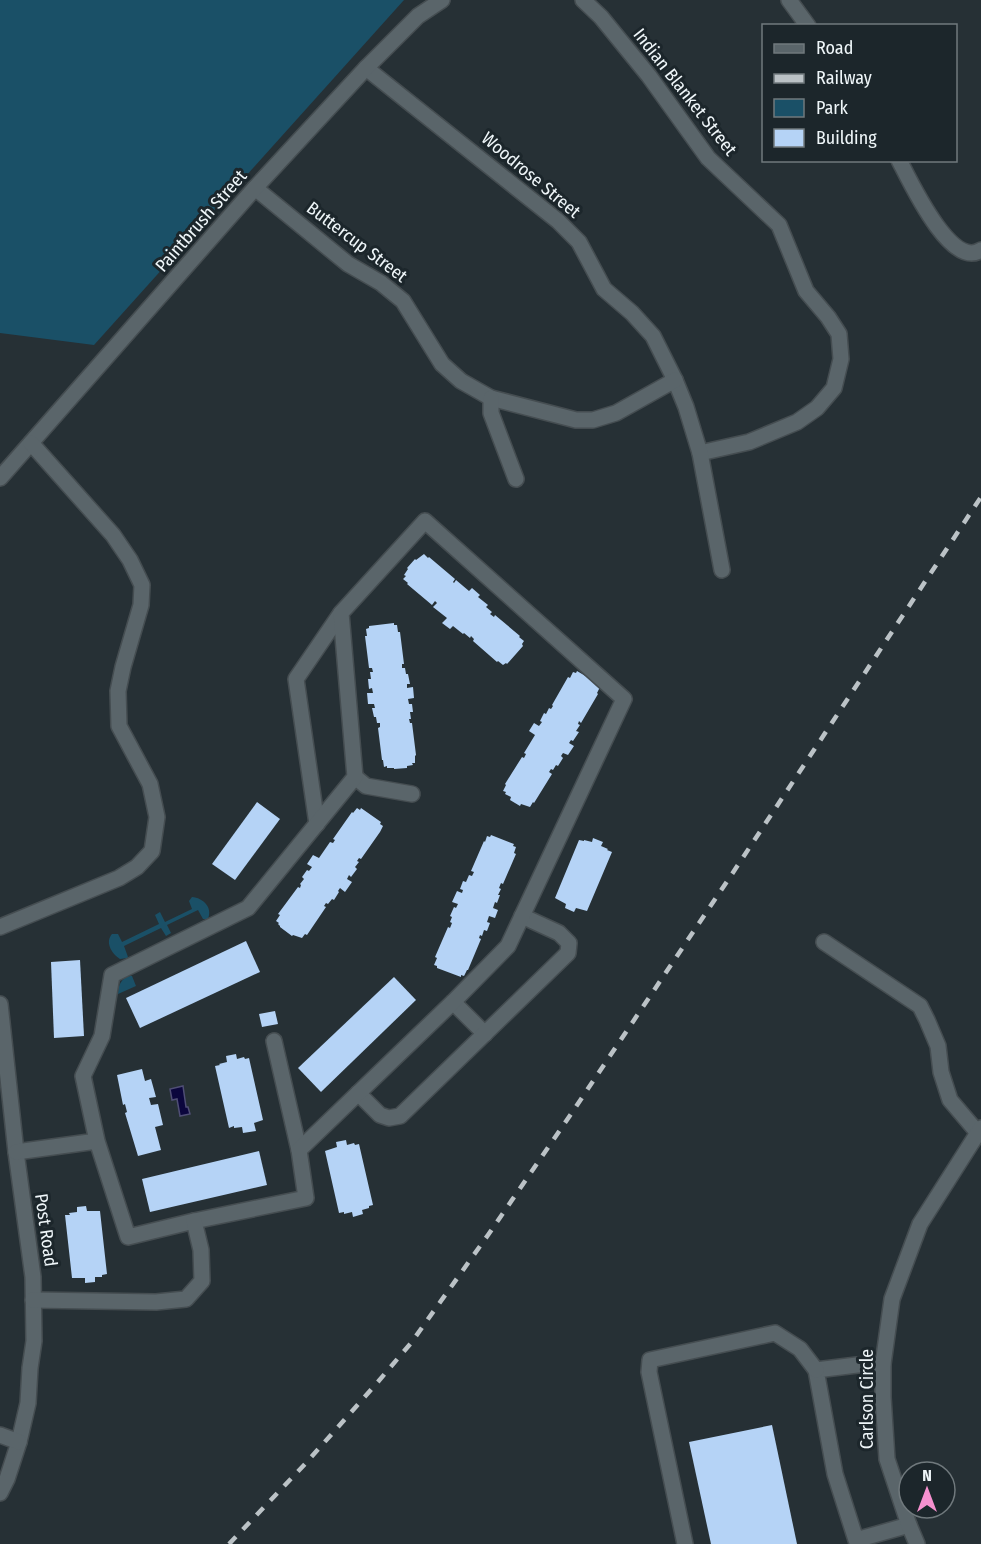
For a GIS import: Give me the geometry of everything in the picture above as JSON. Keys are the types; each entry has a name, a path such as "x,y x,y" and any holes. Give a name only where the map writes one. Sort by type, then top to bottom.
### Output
{"street":[{"name":"Paintbrush Street","path":"0,478 255,188 366,68 418,16 442,0"},
{"name":"Indian Blanket Street","path":"583,0 601,17 649,76 708,158 779,225 806,291 839,334 842,359 834,388 817,408 797,422 749,442 700,453"},
{"path":"789,0 807,24"},
{"name":"Woodrose Street","path":"366,68 558,221 579,242 604,289 632,313 653,336 686,407 700,453 722,570"},
{"path":"900,162 938,229 961,251 981,250"},
{"name":"Buttercup Street","path":"255,188 348,264 381,283 403,301 442,364 461,381 491,398 576,420 593,420 616,413 675,380"},
{"path":"491,398 491,413 516,479"},
{"path":"0,927 119,878 137,867 152,851 157,817 150,784 119,726 117,691 141,605 142,585 130,560 113,535 30,443"},
{"path":"299,1150 508,946 624,699 425,521 341,613 296,679 317,824"},
{"path":"274,1041 299,1150 306,1198 128,1237 97,1141 83,1076 102,1036 112,975 248,908 355,777 341,613"},
{"path":"355,777 366,786 412,794"},
{"path":"358,1093 380,1114 389,1118 400,1116 568,954 569,943 559,933 522,916"},
{"path":"824,942 920,1006 938,1046 941,1072 950,1100 979,1131"},
{"path":"453,1002 484,1034"},
{"name":"Post Road","path":"0,1004 3,1060 33,1277 34,1341 28,1403 19,1442 0,1493"},
{"name":"Carlson Circle","path":"917,1544 887,1459 883,1364 892,1299 920,1224 979,1131"},
{"path":"16,1152 97,1141"},
{"path":"33,1300 156,1302 186,1299 202,1281 201,1250 194,1221"},
{"path":"685,1544 649,1372 650,1360 775,1333 800,1349 816,1370 835,1474 856,1542 909,1525"},
{"path":"816,1370 883,1364"},
{"path":"0,1435 19,1442"}],"green space":[{"path":"0,0 404,0 94,345 0,333"},
{"path":"192,897 206,904 209,911 208,919 203,919 198,910 167,925 171,933 166,936 161,928 124,946 127,958 120,959 114,954 109,944 112,934 118,934 122,942 159,924 155,915 160,912 165,922 192,909 189,901"},
{"path":"130,976 136,986 118,994 121,983"}],"shaded area":[{"path":"183,1086 186,1107 190,1114 180,1116 177,1099 172,1100 170,1089"}],"building":[{"path":"424,554 455,579 454,583 456,580 469,591 472,588 488,605 486,607 492,612 490,614 494,617 495,615 524,641 523,646 507,664 497,662 473,641 471,636 470,638 453,626 450,629 442,623 447,618 433,607 437,603 435,601 432,605 403,579 407,568 415,559"},
{"path":"394,623 400,632 404,664 402,668 405,668 408,674 410,684 407,684 407,688 413,687 414,698 408,699 409,704 412,704 413,712 410,712 411,719 409,719 412,723 416,755 413,765 394,769 384,767 378,728 380,723 377,723 374,717 372,708 375,708 374,704 368,704 367,693 373,693 372,688 369,689 368,679 371,679 370,672 373,672 372,668 369,668 365,636 367,636 366,629 369,626"},
{"path":"577,671 599,684 598,694 581,723 579,721 580,725 576,731 579,732 569,743 574,746 568,755 563,753 558,766 551,769 549,772 552,774 534,803 530,807 521,804 520,806 505,794 506,792 503,791 505,784 526,754 524,753 535,735 529,731 534,723 539,726 544,713 546,714 553,706 568,677 570,678 573,672"},
{"path":"257,802 280,819 235,880 212,864"},
{"path":"357,808 360,810 361,808 381,822 383,826 380,832 361,859 357,861 359,862 355,867 357,869 347,879 352,882 345,892 340,888 334,900 326,903 324,906 326,907 307,935 305,934 302,938 292,936 276,921 280,915 278,914 298,887 300,888 304,879 302,877 312,867 307,864 313,855 319,858 330,842 333,843 335,840 333,839"},
{"path":"491,835 514,844 516,854 499,888 501,889 498,895 500,895 493,908 498,910 495,918 489,916 487,922 490,923 487,931 484,930 482,936 480,935 481,939 468,970 461,977 437,968 434,965 437,958 435,957 452,923 450,916 458,904 452,902 457,891 462,893 463,890 460,889 463,881 466,882 469,875 472,876 474,872 471,871 484,841 487,836"},
{"path":"593,838 603,842 601,846 612,852 587,911 576,908 574,912 565,908 566,904 555,898 579,840 592,842"},
{"path":"246,941 260,972 140,1028 126,998"},
{"path":"80,960 84,1036 54,1038 51,962"},
{"path":"394,977 416,1000 321,1092 298,1068"},
{"path":"275,1011 278,1024 262,1027 259,1014"},
{"path":"236,1054 237,1059 249,1058 263,1120 254,1123 256,1131 243,1133 242,1127 229,1128 215,1066 227,1062 226,1056"},
{"path":"142,1069 145,1081 151,1079 156,1097 149,1098 151,1105 158,1104 163,1125 155,1127 161,1150 138,1156 117,1075"},
{"path":"346,1140 347,1145 359,1144 373,1205 362,1210 363,1214 353,1217 352,1212 339,1213 325,1151 337,1147 336,1142"},
{"path":"259,1151 267,1185 150,1212 142,1179"},
{"path":"86,1206 87,1211 100,1211 107,1274 95,1277 95,1282 85,1283 85,1278 72,1278 65,1215 77,1212 77,1207"},
{"path":"772,1425 797,1544 711,1544 689,1442"}],"railway":[{"path":"229,1544 306,1463 411,1343 571,1114 981,497"}]}
